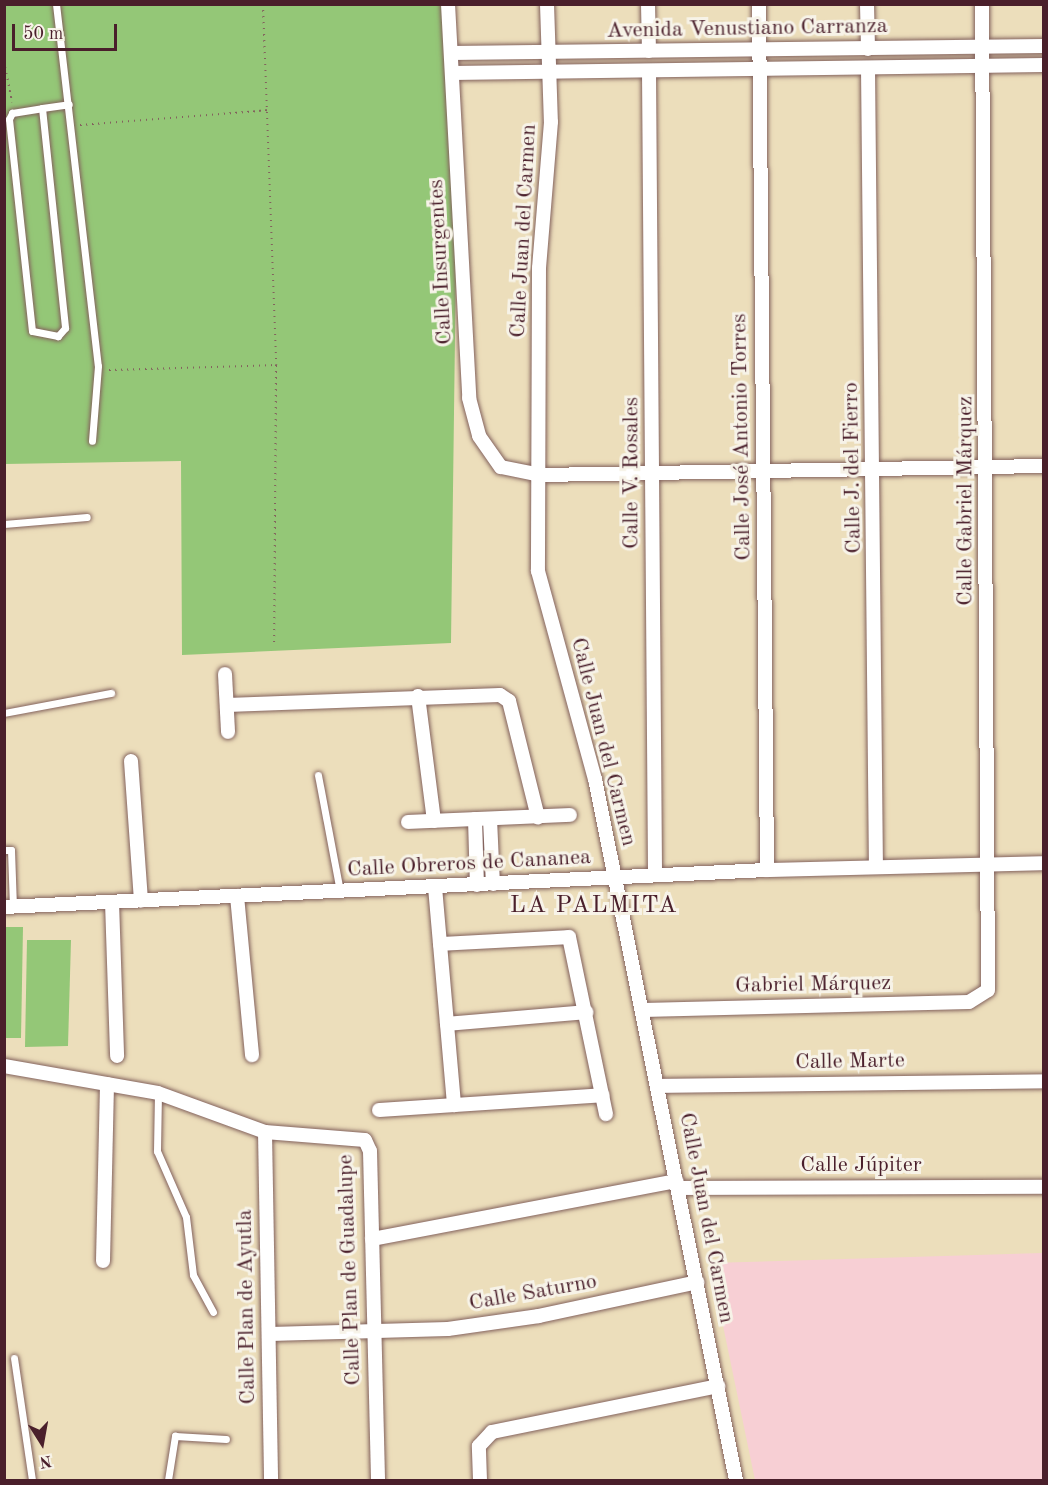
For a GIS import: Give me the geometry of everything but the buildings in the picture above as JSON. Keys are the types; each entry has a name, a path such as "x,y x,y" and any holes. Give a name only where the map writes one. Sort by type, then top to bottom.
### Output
{"street":[{"name":"Calle Insurgentes","path":"448,4 473,419 484,448 501,467 542,475 1044,466"},
{"name":"Calle Juan del Carmen","path":"547,4 550,168 539,268 542,475 539,578 595,779 736,1480"},
{"path":"648,4 649,51"},
{"name":"Calle José Antonio Torres","path":"759,4 767,870"},
{"path":"867,4 868,49"},
{"name":"Calle Gabriel Márquez","path":"982,4 989,984 984,997"},
{"name":"Avenida Venustiano Carranza","path":"451,53 1044,46"},
{"name":"Avenida Venustiano Carranza","path":"452,73 1044,65"},
{"name":"Calle J. del Fierro","path":"868,68 875,469 876,866"},
{"name":"Calle V. Rosales","path":"649,71 655,876"},
{"path":"225,674 228,732"},
{"path":"226,705 417,696 506,697 538,817"},
{"path":"417,696 434,821"},
{"path":"131,761 141,901"},
{"path":"408,822 570,815"},
{"path":"475,819 477,885"},
{"path":"490,819 493,884"},
{"name":"Calle Obreros de Cananea","path":"9,907 767,870 1044,863"},
{"path":"435,887 454,1104"},
{"path":"237,896 252,1055"},
{"path":"112,902 117,1056"},
{"path":"440,944 568,937 586,1012 606,1114"},
{"name":"Gabriel Márquez","path":"643,1010 969,1002 984,997"},
{"path":"447,1024 586,1012"},
{"name":"Calle Plan de Guadalupe","path":"4,1066 158,1093 265,1132 364,1140 370,1150 378,1480"},
{"name":"Calle Marte","path":"658,1086 1044,1081"},
{"path":"103,1261 107,1084"},
{"path":"379,1110 602,1095"},
{"name":"Calle Plan de Ayutla","path":"265,1132 271,1480"},
{"name":"Calle Júpiter","path":"372,1239 678,1185 1044,1186"},
{"name":"Calle Saturno","path":"270,1334 448,1329 539,1316 697,1282"},
{"path":"480,1480 479,1446 492,1432 718,1386"}],"lane":[{"path":"56,4 72,126 97,370 92,441"},
{"path":"42,108 65,328 58,336 32,331 12,113 42,108 69,104"},
{"path":"4,524 87,518"},
{"path":"4,713 111,693"},
{"path":"318,775 340,891"},
{"path":"4,850 11,850 9,907"},
{"path":"158,1093 157,1151 186,1217 192,1275 213,1312"},
{"path":"14,1358 32,1480"},
{"path":"168,1480 175,1436 226,1439"}],"path":[{"path":"262,4 269,110 276,365 274,642"},
{"path":"4,61 12,113"},
{"path":"72,126 269,110"},
{"path":"97,370 276,365"}],"shaded area":[{"path":"1043,1253 1043,1480 755,1480 710,1263"}],"green space":[{"path":"4,5 442,5 456,260 451,643 182,655 181,461 5,464"},
{"path":"5,927 23,927 21,1038 5,1038"},
{"path":"27,940 71,940 68,1046 25,1047"}],"district":[{"name":"LA PALMITA","path":"594,907"}]}
